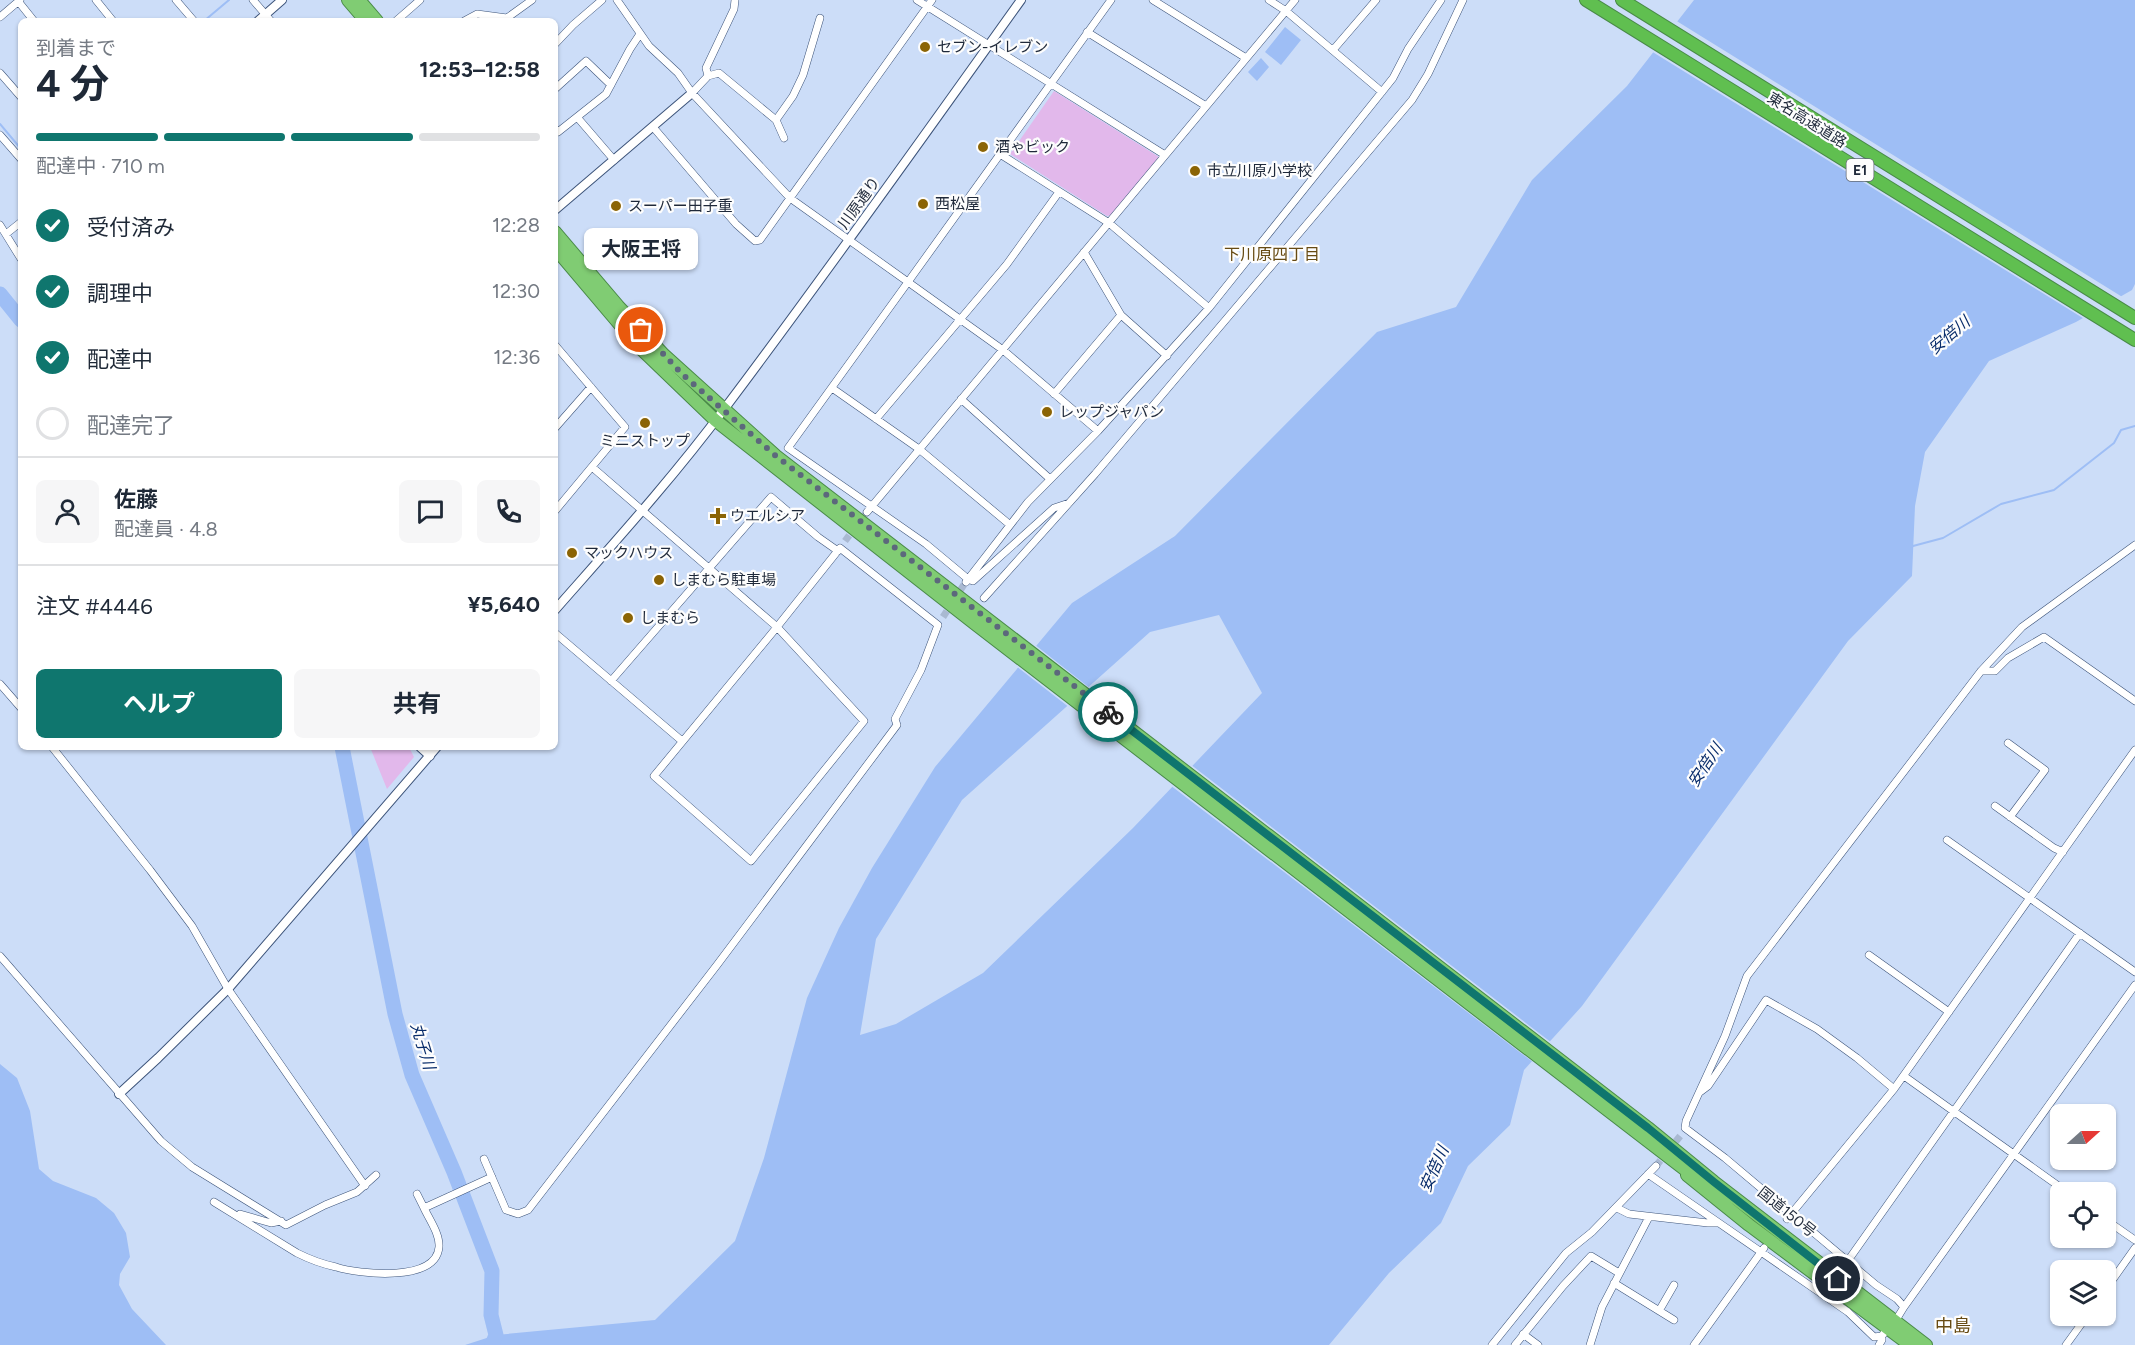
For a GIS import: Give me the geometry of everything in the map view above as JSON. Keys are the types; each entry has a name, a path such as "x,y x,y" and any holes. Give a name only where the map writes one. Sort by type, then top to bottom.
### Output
{"highway":[{"path":"348,0 363,18"},
{"path":"359,0 374,18"},
{"name":"東名高速道路","path":"1586,0 2135,340"},
{"name":"東名高速道路","path":"1622,0 2135,318"},
{"name":"国道150号","path":"558,236 618,306 664,355 724,410 977,619"},
{"name":"国道150号","path":"558,252 638,346 715,420 1799,1252"},
{"name":"国道150号","path":"1645,1132 1700,1187 1749,1226 1889,1328 1932,1345"},
{"name":"国道150号","path":"1645,1132 1724,1181 1910,1345"},
{"path":"1799,1252 1917,1345"},
{"path":"1799,1252 1926,1345"}],"street":[{"path":"96,0 111,18"},
{"path":"176,0 191,18"},
{"path":"253,0 268,18 282,0"},
{"path":"399,18 420,0"},
{"path":"470,18 477,14 507,18 532,0"},
{"path":"558,41 602,0"},
{"path":"618,0 649,46 678,73 692,93 790,198 1003,350 1098,431"},
{"path":"708,76 706,68 734,9 735,0"},
{"path":"917,0 930,3 989,45 1165,155"},
{"name":"川原通り","path":"558,607 643,510 724,410 849,241 1021,0"},
{"path":"1069,503 1054,508 973,581 967,581 926,543 869,509 788,448 1111,0"},
{"path":"1153,0 1246,58"},
{"path":"1269,0 1286,11 1382,92"},
{"path":"869,509 1296,0"},
{"path":"1333,51 1376,0"},
{"path":"967,581 1009,524 1049,478 1098,431 1209,308 1393,78 1408,49 1441,0"},
{"path":"984,598 1069,503 1412,100 1428,74 1463,0"},
{"path":"0,17 19,1 32,18"},
{"path":"653,127 736,224 755,241 760,240 930,3"},
{"path":"776,120 793,96 803,75 820,18"},
{"path":"1087,32 1206,106"},
{"path":"558,132 606,94 640,34"},
{"path":"558,86 586,61 611,85"},
{"path":"0,73 18,94"},
{"path":"558,207 692,93 708,76 716,73 722,75 776,120 784,138"},
{"path":"577,117 614,160"},
{"path":"1,139 18,156"},
{"path":"1000,154 1109,223 1209,308"},
{"path":"876,419 1007,264 1059,192"},
{"path":"6,234 18,224"},
{"path":"0,225 18,254"},
{"path":"1084,252 1121,315 1167,356"},
{"path":"1054,393 1121,315"},
{"path":"558,348 625,427 558,507"},
{"path":"558,424 591,387"},
{"path":"832,388 919,449 1009,524"},
{"path":"961,399 1049,478"},
{"path":"592,467 777,627 864,722 751,861 654,776 777,627 841,547"},
{"path":"611,681 771,497 818,537 841,547 938,625"},
{"path":"1904,1308 1897,1299 1789,1216 1700,1138 1683,1131 1725,1036 1747,976 1981,671 2022,627 2135,545"},
{"path":"484,1159 506,1210 518,1214 528,1210 897,726 895,719 921,670 943,617"},
{"path":"558,636 682,741"},
{"path":"1981,671 1995,671 2008,658 2044,637 2135,701"},
{"path":"0,684 18,705"},
{"path":"2008,743 2045,770 2010,817"},
{"path":"54,750 192,926 228,989 365,1186"},
{"path":"423,750 430,756"},
{"path":"119,1094 228,989 435,750"},
{"path":"1789,1216 1904,1076 2135,750"},
{"path":"1995,806 2063,852"},
{"path":"1947,840 2135,972"},
{"path":"1847,1262 2080,933"},
{"path":"1869,955 1949,1012"},
{"path":"0,956 119,1094 181,1160 286,1225 357,1192 376,1175"},
{"path":"1879,1345 2135,985"},
{"path":"1698,1093 1708,1086 1766,1000 1817,1029 1894,1089"},
{"path":"1904,1076 2053,1182"},
{"path":"1492,1345 1566,1253 1617,1208 1656,1166"},
{"path":"1648,1174 1848,1312 1874,1337 1889,1328"},
{"path":"424,1208 492,1177"},
{"path":"280,1221 271,1224 217,1204 307,1258 352,1271 381,1274 416,1270 424,1267 435,1257 439,1246 438,1237 417,1194"},
{"path":"1617,1208 1621,1212 1649,1217 1718,1223"},
{"path":"1590,1345 1602,1307 1649,1217"},
{"path":"2116,1227 2135,1240"},
{"path":"2116,1275 2135,1248"},
{"path":"1694,1345 1762,1251"},
{"path":"1515,1345 1563,1286 1591,1256 1618,1273"},
{"path":"1614,1283 1674,1320"},
{"path":"1659,1311 1674,1285"},
{"path":"2066,1345 2080,1326"},
{"path":"1523,1334 1538,1345"}],"shaded area":[{"path":"1054,91 1159,157 1112,215 1107,216 1010,154"},
{"path":"371,750 410,750 414,757 387,789"}],"water":[{"name":"安倍川","path":"1694,0 2135,0 2135,284 2132,290 2076,322 1989,361 1925,452 1915,506 1912,576 1848,641 1582,1006 1524,1070 1510,1125 1468,1166 1441,1223 1389,1273 1329,1345 465,1345 496,1335 655,1320 735,1241 764,1158 807,998 839,928 872,868 935,767 1072,603 1175,536 1377,332 1456,307 1532,180 1627,86","holes":["1219,615 1262,693 1133,828 983,973 896,1024 860,1035 876,939 962,800 1150,632"]},
{"path":"1285,27 1301,40 1281,65 1265,52"},
{"path":"1261,58 1269,67 1257,81 1248,72"},
{"path":"0,1064 17,1078 30,1111 39,1169 53,1181 96,1198 114,1213 126,1233 130,1257 120,1274 119,1285 132,1309 166,1345 0,1345"}],"pier":[{"path":"1675,20 2124,298 2086,320 1651,51"},
{"path":"1034,644 1091,689 1070,708 1016,666"},
{"path":"1190,764 1552,1043 1534,1063 1170,785"}],"waterway":[{"path":"208,18 229,0"},
{"path":"0,124 18,145"},
{"name":"丸子川","path":"0,294 18,316"},
{"path":"1911,547 1943,538 2001,504 2054,490 2114,443 2121,430 2135,426"},
{"name":"丸子川","path":"343,750 395,1014 412,1075 454,1172 492,1271 491,1315 496,1335 492,1345"}],"tunnel":[{"path":"845,541 867,512"},
{"path":"943,617 965,583"},
{"path":"1656,1166 1681,1135"}],"way so far":[{"path":"641,330 682,374 776,456 1108,712"}],"place":[{"name":"セブン-イレブン","path":"925,47"},
{"name":"酒ゃビック","path":"983,147"},
{"name":"市立川原小学校","path":"1195,171"},
{"name":"西松屋","path":"923,204"},
{"name":"スーパー田子重","path":"616,206"},
{"name":"大阪王将","path":"641,330"},
{"name":"レップジャパン","path":"1047,412"},
{"name":"ミニストップ","path":"645,423"},
{"name":"ウエルシア","path":"718,516"},
{"name":"マックハウス","path":"572,553"},
{"name":"しまむら駐車場","path":"659,580"},
{"name":"しまむら","path":"628,618"}],"district":[{"name":"下川原四丁目","path":"1272,254"},
{"name":"中島","path":"1953,1326"}],"route":[{"path":"1108,712 1648,1128 1838,1279"}]}
